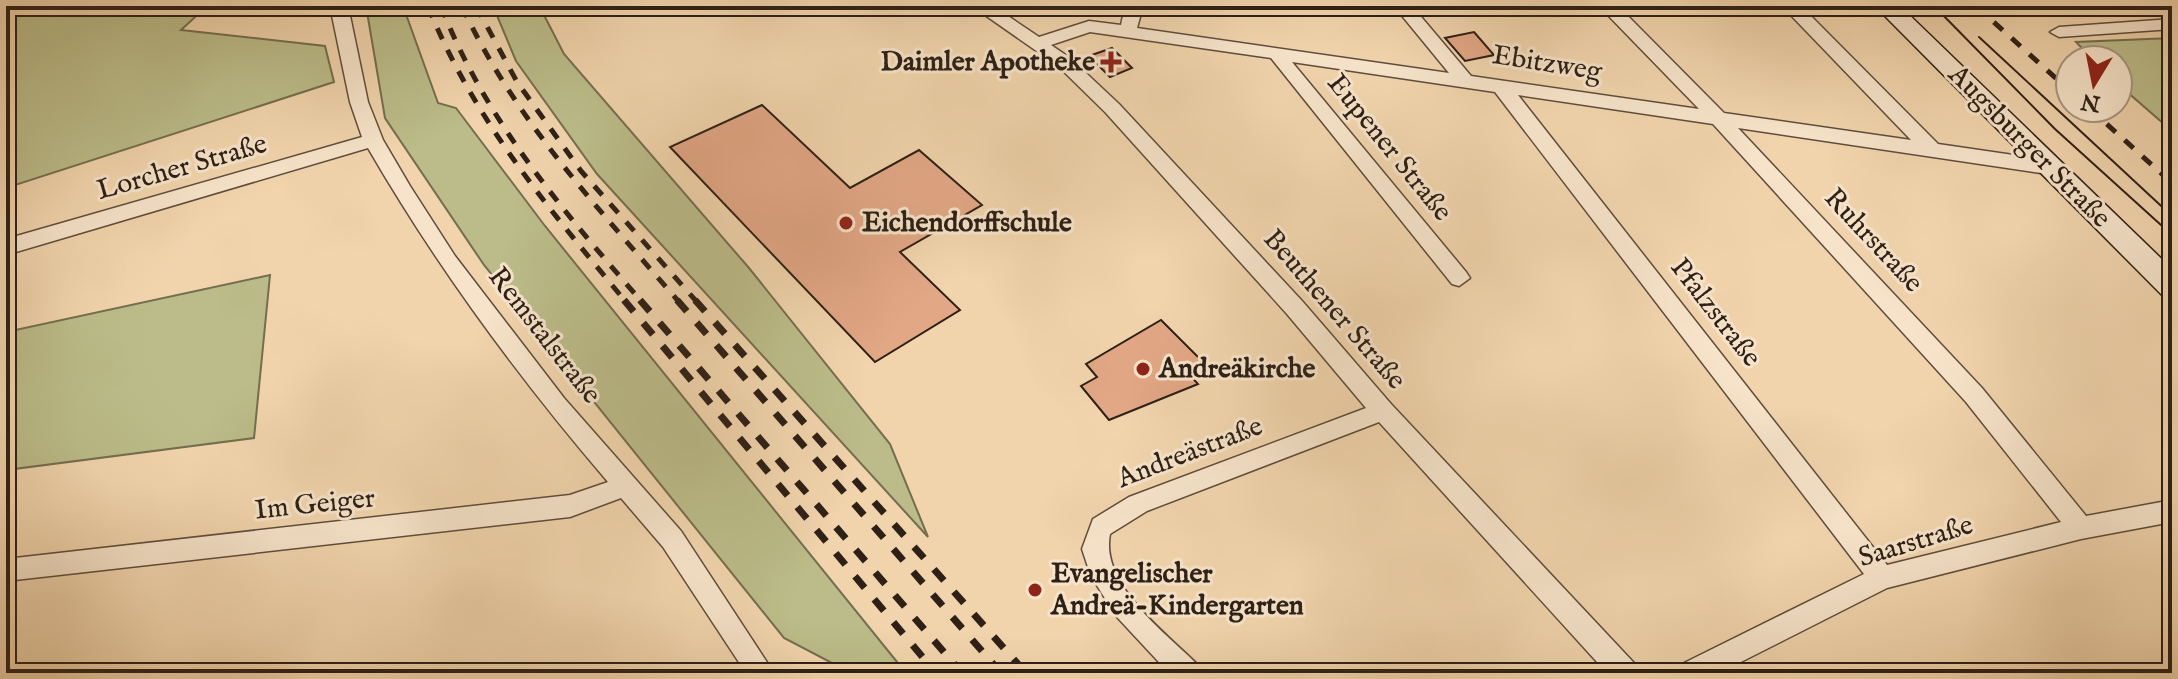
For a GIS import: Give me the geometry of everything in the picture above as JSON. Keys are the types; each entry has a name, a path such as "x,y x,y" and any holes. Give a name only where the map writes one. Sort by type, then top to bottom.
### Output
{"main road":[{"name":"Augsburger Straße","path":"1887,6 2048,167 2158,263"},
{"name":"Augsburger Straße","path":"1911,6 2158,263 2172,287"},
{"path":"2158,263 2172,304"}],"street":[{"name":"Remstalstraße","path":"339,6 345,48 373,140 448,261 556,405 672,539 761,673"},
{"name":"Beuthener Straße","path":"981,6 1040,43 1112,108 1305,319 1383,411 1625,673"},
{"path":"1128,31 1134,6"},
{"path":"1403,6 1464,79"},
{"name":"Ruhrstraße","path":"1608,6 1719,119 1974,395 2081,528"},
{"path":"1791,6 1931,149"},
{"path":"2059,32 2172,24"},
{"name":"Ebitzweg","path":"1040,43 1089,26 2048,167"},
{"name":"Eupener Straße","path":"1275,52 1459,278"},
{"name":"Pfalzstraße","path":"1500,85 1882,578"},
{"name":"Lorcher Straße","path":"9,250 373,140"},
{"name":"Andreästraße","path":"1187,673 1105,580 1095,549 1103,524 1138,504 1383,411"},
{"name":"Im Geiger","path":"6,570 570,506 627,485"},
{"name":"Saarstraße","path":"1692,673 1882,578 2081,528 2172,511"}],"green space":[{"path":"27,6 207,6 181,30 325,46 334,82 6,188 6,22"},
{"path":"366,6 403,6 438,103 456,108 545,226 906,673 851,673 784,638 484,265 385,118"},
{"path":"493,6 552,6 545,17 564,54 749,268 890,444 928,537 597,174 516,61"},
{"path":"2172,38 2172,131 2134,98 2134,44 2076,42"},
{"path":"270,275 254,438 6,470 6,332"}],"building":[{"path":"1474,32 1494,55 1465,61 1445,38"},
{"name":"Daimler Apotheke","path":"1112,48 1132,68 1110,77 1089,56"},
{"name":"Eichendorffschule","path":"762,105 850,188 919,150 982,205 900,252 960,310 875,362 670,147"},
{"name":"Andreäkirche","path":"1161,320 1205,364 1188,373 1198,384 1109,420 1081,386 1097,377 1086,364"}],"tram line":[{"path":"1934,6 2055,129 2172,235"},
{"path":"1979,37 2172,216"}],"railway":[{"path":"428,6 446,47 490,125 541,197 626,302"},
{"path":"441,6 480,88 528,163 642,302"},
{"path":"462,6 506,86 532,124 589,197 679,302"},
{"path":"476,6 517,82 581,171 697,302"},
{"path":"1976,6 2054,77"},
{"path":"2107,124 2172,183"},
{"path":"624,300 936,673"},
{"path":"640,300 962,673"},
{"path":"677,300 1001,673"},
{"path":"695,300 1026,673"}],"place":[{"name":"Daimler Apotheke","path":"1111,62"},
{"name":"Eichendorffschule","path":"846,223"},
{"name":"Andreäkirche","path":"1143,369"},
{"name":"Evangelischer Andreä-Kindergarten","path":"1035,590"}]}
